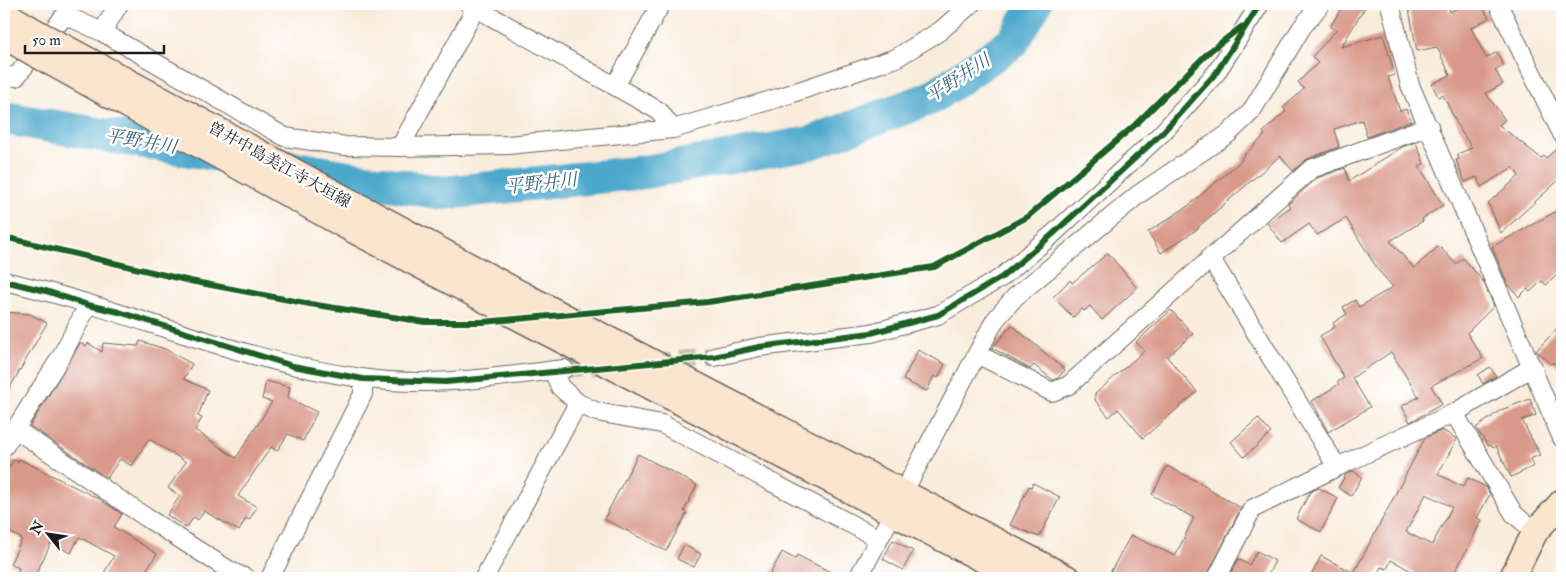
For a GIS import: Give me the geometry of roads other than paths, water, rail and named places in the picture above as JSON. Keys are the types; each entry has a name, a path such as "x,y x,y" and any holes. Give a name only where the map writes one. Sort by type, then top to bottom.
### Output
{"main road":[{"name":"曽井中島美江寺大垣線","path":"4,13 21,38 516,303 898,503"},
{"path":"1512,578 1535,532 1562,502"},
{"path":"898,503 1018,578"},
{"path":"898,503 1067,578"}],"street":[{"path":"102,32 119,4"},
{"path":"615,86 661,4"},
{"path":"4,75 16,78 65,15 102,32 285,138 345,146 508,145 673,129 778,98 896,58 940,31 972,4"},
{"path":"714,357 759,347 871,333 938,315 1002,277 1053,234 1162,133 1216,73 1260,4"},
{"path":"858,578 995,320 1015,297 1139,194 1228,134 1251,112 1302,27 1320,4"},
{"path":"1390,4 1410,85 1562,438"},
{"path":"1498,4 1562,134"},
{"path":"400,147 474,5 659,111 673,129"},
{"path":"977,354 1052,392 1069,385 1311,169 1429,126"},
{"path":"1210,258 1337,467"},
{"path":"4,281 119,312 293,366 363,379 446,382 558,370 560,387 578,404 597,412 662,424 879,539"},
{"path":"4,447 62,354 88,305"},
{"path":"1217,578 1252,509 1454,413 1533,367"},
{"path":"270,578 363,394 363,379"},
{"path":"484,578 578,404"},
{"path":"1454,413 1514,514 1535,532"},
{"path":"15,429 147,518 232,572 246,578"}],"waterway":[{"name":"平野井川","path":"277,165 443,193 645,172 810,143 931,98 1013,42 1035,4"},
{"name":"平野井川","path":"4,118 225,156"}],"tunnel":[{"path":"652,362 714,357"},
{"path":"564,369 611,365"}]}
